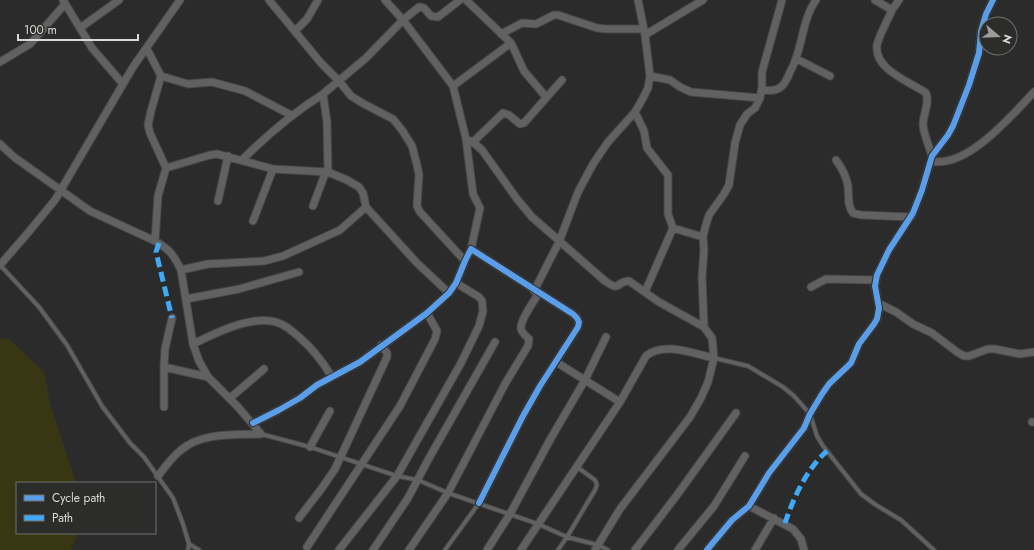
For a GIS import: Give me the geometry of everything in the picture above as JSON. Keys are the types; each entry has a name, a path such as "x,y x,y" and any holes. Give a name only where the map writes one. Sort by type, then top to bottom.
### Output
{"street":[{"path":"80,28 119,0"},
{"path":"0,265 27,234 61,190 123,84 180,0"},
{"path":"269,0 321,63 339,81 351,96 393,119 402,130 412,146 419,174 417,206 424,217 465,261"},
{"path":"295,31 310,15 318,0"},
{"path":"253,424 360,362 381,345 427,313 449,293 456,283 471,249 480,208 473,194 469,140 453,86 403,20 385,0"},
{"path":"242,160 291,115 323,94 339,81 382,42 403,20 419,7 424,8 431,16 438,17 460,0"},
{"path":"466,0 511,43 524,71 546,96"},
{"path":"410,550 448,493 502,391 528,346 529,339 522,331 521,326 560,242 578,192 593,164 608,142 635,112 648,88 650,76 638,0"},
{"path":"501,34 522,23 536,24 554,15 597,28 644,32 703,0"},
{"path":"704,327 702,277 704,250 703,238 709,215 729,185 735,143 740,124 747,114 755,108 761,94 762,72 782,0"},
{"path":"650,76 670,80 691,92 761,94 773,90 783,85 794,66 808,14 816,0"},
{"path":"875,0 892,10"},
{"path":"899,0 892,10 878,43 877,54 881,62 888,70 926,93 928,98 923,126 932,158"},
{"path":"707,550 732,520 749,506 769,473 804,428 810,414 829,384 851,363 859,344 877,319 879,308 875,280 889,250 910,217 922,190 932,158 951,130 969,85 979,54 981,31 986,14 993,0"},
{"path":"0,62 30,44 64,2 92,48 123,84"},
{"path":"453,86 511,43"},
{"path":"147,49 161,76 148,125 150,133 166,168 158,196 155,241"},
{"path":"796,59 830,76"},
{"path":"161,76 188,84 212,82 245,91 291,115"},
{"path":"469,140 503,114 508,115 520,124 524,123 546,96 562,80"},
{"path":"932,158 944,162 956,159 994,134 1034,92"},
{"path":"313,206 327,172 327,122 323,94"},
{"path":"635,112 644,131 647,148 668,175 668,214 674,228 645,292"},
{"path":"469,140 482,150 516,199 532,217 611,285 618,287 625,281 629,281 659,302 704,327 712,338 714,358 708,382 701,398 690,417 620,509 597,548"},
{"path":"0,144 14,157 90,211 155,241 176,258 181,270 194,344 199,361 208,376 230,398 261,434"},
{"path":"166,168 217,154 273,169 327,172 347,180 359,187 363,193 366,207 417,263 449,293"},
{"path":"218,201 228,156"},
{"path":"836,160 843,169 845,175 848,185 850,206 853,214 910,217"},
{"path":"253,221 273,169"},
{"path":"181,270 208,264 264,261 283,256 340,230 366,207"},
{"path":"674,228 703,238"},
{"path":"471,249 573,314 577,318 578,322 574,334 540,386 511,439 479,504"},
{"path":"186,299 239,289 299,272"},
{"path":"811,287 826,279 834,278 875,280"},
{"path":"339,550 397,476 461,363 479,326 483,311 482,301 456,283"},
{"path":"878,303 896,312 913,324 932,333 956,352 964,356 969,356 988,349 1020,354 1034,352"},
{"path":"307,547 400,406 435,339 437,331 427,313"},
{"path":"164,407 165,349 172,318"},
{"path":"194,344 240,324 263,321 274,322 288,328 310,347 325,365 332,377"},
{"path":"487,550 510,514 551,438 585,380 606,337"},
{"path":"373,550 408,498 495,342"},
{"path":"299,518 331,475 340,457 387,357 387,353 381,345"},
{"path":"521,550 620,402 646,356 652,351 667,348 714,358"},
{"path":"556,362 620,402"},
{"path":"164,367 208,376"},
{"path":"230,398 264,369"},
{"path":"310,447 330,411"},
{"path":"635,550 736,413"},
{"path":"158,476 181,450 191,443 214,436 261,434"},
{"path":"678,550 714,506 745,456"},
{"path":"749,506 786,524 798,534 804,550"},
{"path":"755,550 774,518"}],"lane":[{"path":"0,265 40,307 67,345 114,424 144,457 173,498 190,544 199,550"},
{"path":"714,358 748,366 768,377 794,396 810,414 815,432 823,446 861,494 901,520 934,550"},
{"path":"261,434 310,447 397,476 418,480 448,493 538,524 597,548 608,550"},
{"path":"558,550 568,537 597,486 596,480 576,466"},
{"path":"445,550 479,504"},
{"path":"188,550 190,544"}],"shaded area":[{"path":"8,338 44,372 50,404 76,482 16,482 16,534 78,534 71,550 0,550 0,339"}],"marked path":[{"path":"159,243 156,252 172,318"},
{"path":"785,523 792,504 807,475 827,451"}],"cycle path":[{"path":"707,550 732,520 749,506 769,473 804,428 810,414 829,384 851,363 859,344 877,319 879,308 875,286 877,275 889,250 913,213 922,190 932,156 953,126 969,85 979,53 981,31 986,14 993,0"},
{"path":"253,423 279,410 300,398 317,385 360,362 427,313 449,293 456,283 471,249 573,314 579,322 578,327 540,386 523,416 479,503"}]}
